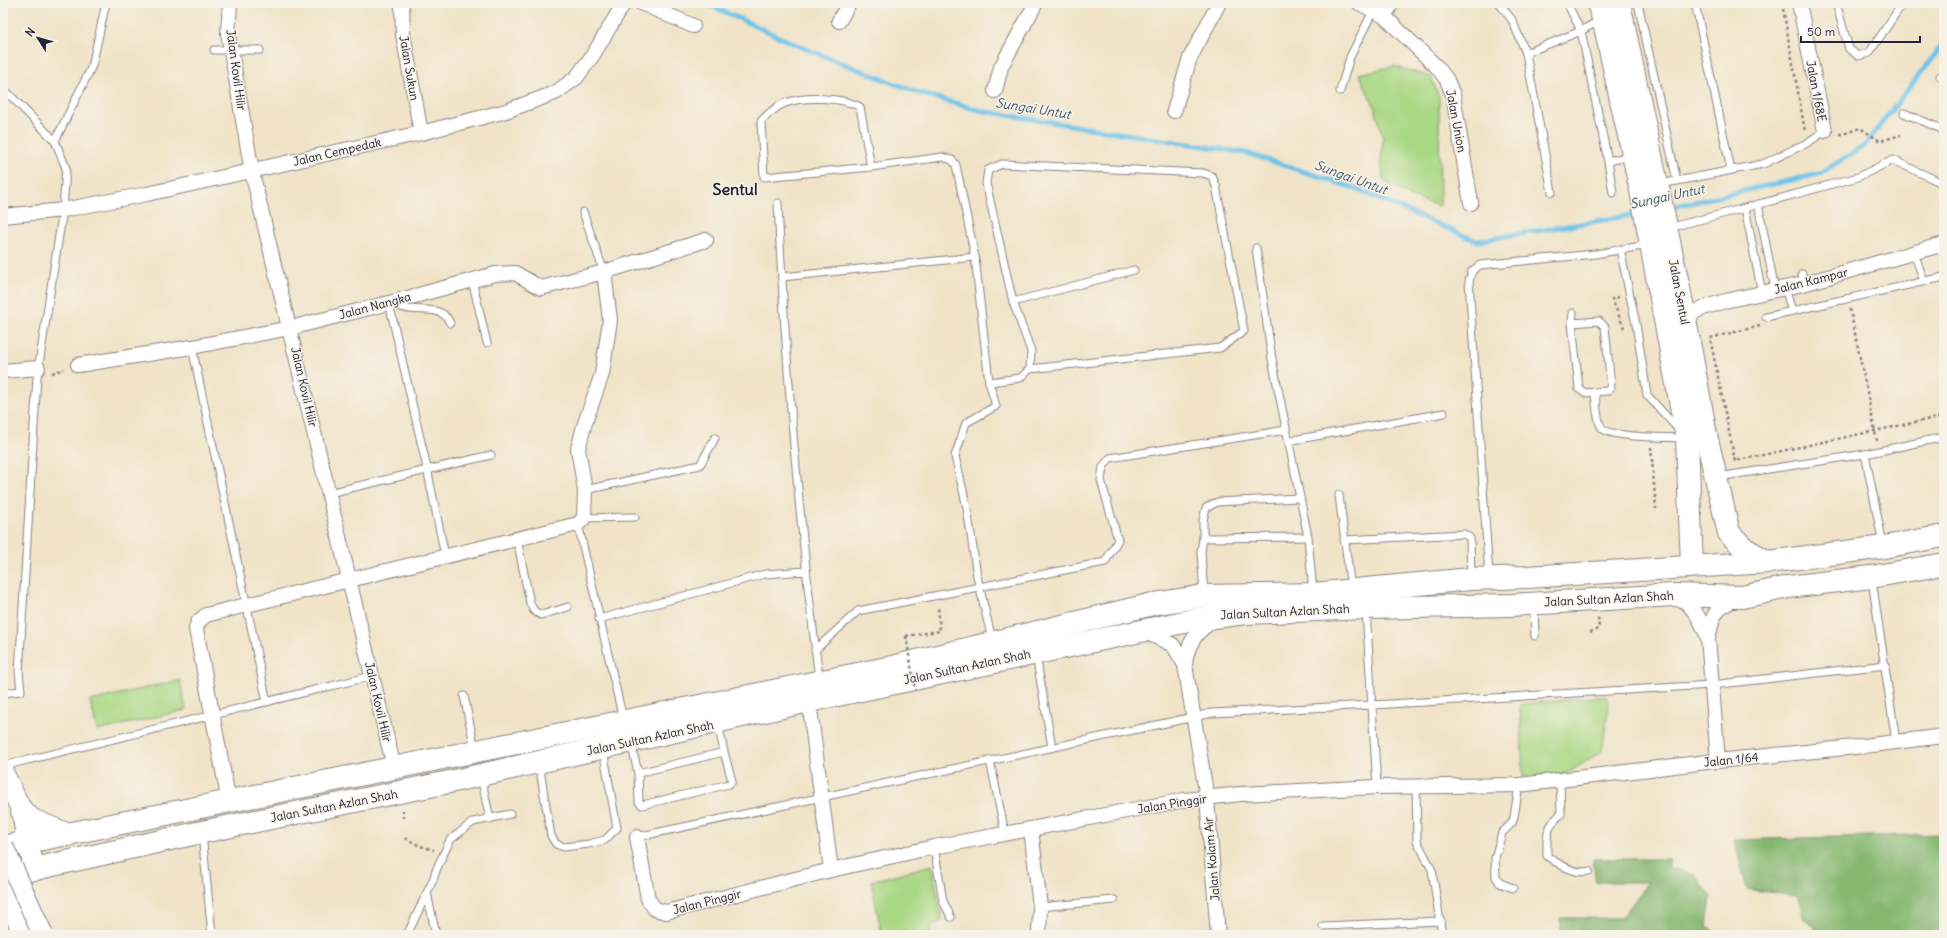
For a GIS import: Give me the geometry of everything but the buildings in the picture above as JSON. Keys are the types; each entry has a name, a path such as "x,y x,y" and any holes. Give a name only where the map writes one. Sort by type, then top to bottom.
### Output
{"main road":[{"name":"Jalan Sentul","path":"1620,9 1633,155 1658,186"},
{"name":"Jalan Sentul","path":"1620,9 1658,186 1657,232 1696,436 1715,478 1729,533 1745,549 1768,562"},
{"name":"Jalan Sentul","path":"1657,232 1685,327 1696,436 1692,566"},
{"name":"Jalan Sultan Azlan Shah","path":"3,847 892,667 1153,604 1204,596 1314,594 1480,579 1768,562 1884,548 1944,536"},
{"name":"Jalan Sultan Azlan Shah","path":"3,876 36,870 202,832 480,775 1035,652 1227,614 1535,603 1673,595 1742,597 1788,587 1872,577 1944,564"},
{"path":"1692,566 1707,579 1715,582 1788,587"},
{"path":"3,772 22,811 27,843 36,870"},
{"path":"22,811 32,820 68,835"},
{"path":"3,847 43,935"},
{"path":"3,889 24,935"}],"street":[{"name":"Jalan Kovil Hilir","path":"230,3 228,33 252,172 394,768"},
{"name":"Jalan Sukun","path":"402,3 403,34 421,133"},
{"name":"Jalan Cempedak","path":"3,216 64,210 252,172 421,133 506,111 555,93 576,78 593,55 624,3"},
{"path":"640,3 693,26"},
{"path":"839,21 849,3"},
{"path":"995,91 1001,66 1036,3"},
{"path":"1174,112 1190,58 1219,3"},
{"name":"Jalan Union","path":"1359,3 1379,14 1438,68 1447,80 1453,96 1471,203"},
{"path":"1379,14 1392,3"},
{"name":"Jalan 1/68E","path":"1799,3 1824,131"},
{"name":"Jalan Nangka","path":"78,365 192,347 290,328 495,274 515,273 541,288 604,272 706,240"},
{"name":"Jalan Kampar","path":"1685,327 1694,312 1703,308 1725,301 1774,290 1802,279 1914,253 1944,244"},
{"path":"229,802 199,647 196,629 198,622 206,615 517,539 581,521 585,490 578,449 584,426 602,374 610,320 604,272"},
{"path":"3,371 38,372"},
{"path":"1673,595 1692,607 1701,621 1708,638"},
{"path":"1718,761 1708,638 1712,618 1716,611 1722,606 1742,597"},
{"name":"Jalan Kolam Air","path":"1218,935 1207,798 1185,665 1187,652 1194,637 1208,623 1227,614"},
{"name":"Jalan Kolam Air","path":"1141,630 1172,645 1185,665"},
{"path":"809,701 831,870"},
{"name":"Jalan 1/64","path":"1519,784 1560,781 1718,761 1944,736"},
{"name":"Jalan Pinggir","path":"637,837 648,899 655,909 666,912 831,870 934,847 1005,833 1207,798 1377,787 1519,784"},
{"path":"1031,829 1040,907 1039,935"}],"lane":[{"path":"55,141 92,66 106,3"},
{"path":"1499,3 1512,20 1526,53 1552,192"},
{"path":"1567,3 1581,31 1613,192"},
{"path":"1695,3 1731,170"},
{"path":"1836,3 1849,49 1858,56 1869,53 1903,3"},
{"path":"1526,53 1581,31 1620,9"},
{"path":"1340,91 1350,57 1379,14"},
{"path":"214,50 260,50"},
{"path":"3,88 55,141 66,168 64,210 38,372 19,672 21,691 3,693"},
{"path":"871,167 860,107 850,101 822,98 786,103 769,112 761,121 764,177 871,167 942,157 952,160 956,165 975,257 989,382 996,406 966,423 956,456 967,508 979,587 993,642"},
{"path":"1904,113 1944,130"},
{"path":"1658,186 1763,164 1807,143 1824,131"},
{"path":"1608,161 1633,155"},
{"path":"1480,579 1469,281 1472,271 1480,266 1595,254 1620,249 1657,232 1758,204 1776,203 1858,178 1893,160 1944,184"},
{"path":"989,382 1020,378 1030,369 1220,348 1244,331 1216,186 1212,176 1203,173 1002,164 988,170 986,183 1013,302 1031,351 1030,369"},
{"path":"778,203 782,277 806,571 819,681"},
{"path":"1758,204 1774,290"},
{"path":"1745,208 1774,290 1792,311"},
{"path":"583,212 604,272"},
{"path":"1256,248 1272,359 1308,537 1314,594"},
{"path":"1620,249 1636,324 1648,394 1696,436"},
{"path":"1914,253 1924,281"},
{"path":"782,277 975,257"},
{"path":"1013,302 1134,270"},
{"path":"1766,317 1944,276"},
{"path":"472,280 487,343"},
{"path":"393,302 407,309 439,311 447,316 450,323"},
{"path":"393,302 445,556"},
{"path":"1572,323 1600,321 1605,327 1611,387 1607,391 1585,393 1578,389 1572,323 1573,313"},
{"path":"192,347 267,702"},
{"path":"1595,393 1599,422 1602,429 1608,432 1652,437 1696,436"},
{"path":"1288,440 1444,413"},
{"path":"815,650 858,611 1105,562 1118,540 1101,480 1102,467 1110,458 1286,430"},
{"path":"1715,478 1865,454 1944,437"},
{"path":"585,490 700,465 715,438"},
{"path":"1865,454 1884,548"},
{"path":"329,493 428,468 491,455"},
{"path":"1339,495 1351,591"},
{"path":"1204,596 1201,552 1203,538 1202,520 1206,508 1217,502 1300,498"},
{"path":"624,722 599,619 581,521 635,517"},
{"path":"1344,540 1464,534 1470,538 1480,579"},
{"path":"1203,538 1308,537"},
{"path":"517,539 530,603 534,611 541,615 568,607"},
{"path":"599,619 765,574 806,571"},
{"path":"1872,577 1896,742"},
{"path":"1535,603 1535,636"},
{"path":"1366,608 1377,787"},
{"path":"1035,652 1052,747"},
{"path":"637,837 1212,713 1372,706 1712,685 1886,665"},
{"path":"3,766 372,676"},
{"path":"464,696 476,752"},
{"path":"631,742 638,773 639,802 642,805 729,784 732,781 718,723"},
{"path":"539,762 551,836 556,844 564,847 589,844 606,840 617,828 602,748"},
{"path":"638,773 724,752"},
{"path":"990,760 1005,833"},
{"path":"480,775 490,819"},
{"path":"1560,781 1561,814 1549,826 1547,834 1547,856 1569,869 1583,873 1589,871"},
{"path":"1513,888 1500,883 1496,877 1495,858 1502,833 1512,822 1514,817 1519,784"},
{"path":"1416,786 1417,841 1432,870 1442,935"},
{"path":"407,935 450,840 473,822 510,814"},
{"path":"202,832 212,935"},
{"path":"934,847 943,901 951,917"},
{"path":"427,892 436,935"},
{"path":"1040,907 1114,900"},
{"path":"1322,926 1441,921"}],"path":[{"path":"1782,3 1807,143"},
{"path":"1824,131 1843,134 1860,128 1880,141 1902,135"},
{"path":"1848,298 1877,441"},
{"path":"1764,325 1710,338 1735,462 1944,416"},
{"path":"38,372 78,365"},
{"path":"1652,437 1656,509"},
{"path":"915,690 906,636 940,631 937,596"},
{"path":"1590,632 1599,629 1598,616"},
{"path":"405,838 420,846 444,853"}],"green space":[{"path":"1394,66 1431,77 1439,97 1440,206 1410,197 1384,181 1381,162 1383,138 1375,108 1359,74"},
{"path":"180,680 186,710 97,731 90,701"},
{"path":"1606,696 1609,706 1602,751 1566,774 1523,777 1520,704"},
{"path":"1944,834 1944,935 1823,935 1804,919 1797,896 1747,889 1734,840"},
{"path":"1593,859 1669,859 1669,868 1695,874 1711,897 1707,925 1717,935 1657,935 1654,933 1651,935 1561,935 1560,918 1622,918 1648,882 1596,882"},
{"path":"932,865 942,920 930,928 931,935 882,935 871,881"}],"waterway":[{"name":"Sungai Untut","path":"705,3 801,47 916,92 982,111 1246,153 1354,188 1477,241 1639,214"},
{"name":"Sungai Untut","path":"1667,208 1819,174 1864,146 1944,43"}],"district":[{"name":"Sentul","path":"735,189"}]}
